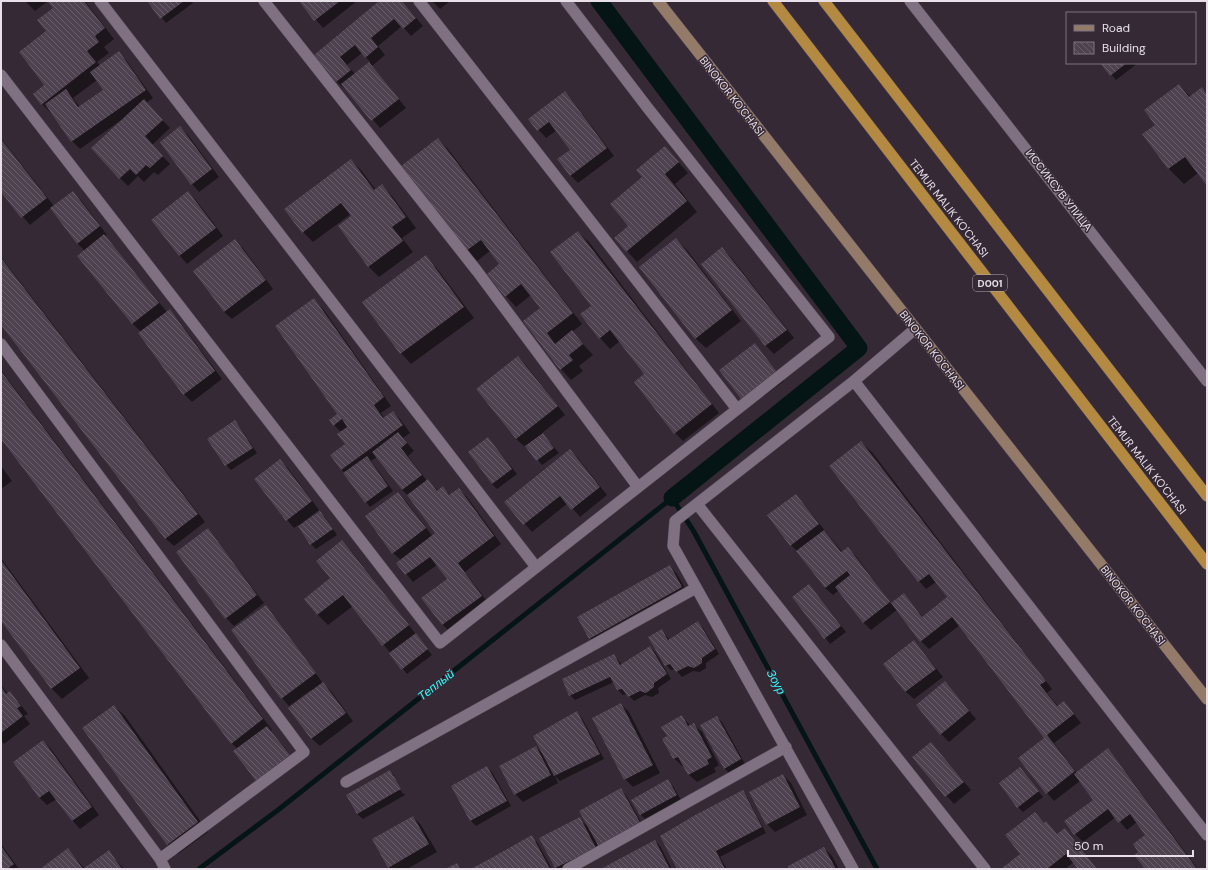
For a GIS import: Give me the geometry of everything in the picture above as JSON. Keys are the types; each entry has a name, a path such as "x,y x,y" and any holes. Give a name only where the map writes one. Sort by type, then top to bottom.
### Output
{"highway":[{"name":"TEMUR MALIK KO'CHASI","path":"773,1 1207,564"},
{"path":"824,1 1207,496"}],"main road":[{"name":"BINOKOR KO'CHASI","path":"658,1 1207,699"}],"street":[{"path":"100,1 536,567"},
{"path":"264,1 477,271 638,487"},
{"path":"419,1 737,409"},
{"path":"1,76 440,643 829,337 652,113 566,1"},
{"name":"ИССИКСУВ УЛИЦА","path":"910,1 1207,381"},
{"path":"853,869 674,546 675,521 854,380 915,329"},
{"path":"1,344 304,752 162,864 1,645"},
{"path":"854,380 1207,835"},
{"path":"697,504 985,869"},
{"path":"346,782 696,588"},
{"path":"568,869 786,747"}],"building":[{"path":"47,1 84,1 105,28 95,36 99,42 87,51 96,62 41,105 33,94 44,85 19,52 46,31 37,20 53,8"},
{"path":"147,1 184,1 160,19"},
{"path":"299,1 340,1 314,21"},
{"path":"379,1 402,1 416,18 403,29 394,19 371,38 378,47 365,58 355,45 340,57 351,70 336,82 314,55"},
{"path":"119,51 146,90 71,142 45,104 66,89 78,107 103,90 90,72"},
{"path":"369,62 399,99 371,121 341,84"},
{"path":"1101,64 1126,64 1110,76"},
{"path":"1179,84 1189,97 1202,87 1207,95 1207,186 1185,157 1168,169 1142,134 1155,125 1144,110"},
{"path":"565,91 607,148 570,176 557,159 570,150 549,122 537,131 528,119"},
{"path":"144,99 163,120 145,136 163,156 150,168 146,165 136,175 130,169 119,179 91,148"},
{"path":"180,126 212,169 191,185 160,142"},
{"path":"438,138 573,313 547,333 555,344 572,330 583,344 569,355 573,360 560,370 523,321 540,308 521,284 505,297 487,274 499,264 481,240 466,251 401,166"},
{"path":"1,139 47,198 21,218 1,192"},
{"path":"665,146 679,162 665,174 687,201 626,252 614,238 628,226 610,204 642,177 636,170"},
{"path":"351,159 374,190 382,184 406,217 392,227 403,241 368,267 338,226 351,216 341,203 302,233 284,209"},
{"path":"73,191 100,226 77,244 50,208"},
{"path":"188,191 216,228 179,256 151,220"},
{"path":"578,231 712,404 674,434 634,382 644,374 610,330 599,339 580,314 591,306 550,252"},
{"path":"104,234 159,303 132,324 77,256"},
{"path":"676,238 732,310 695,339 639,267"},
{"path":"235,239 266,280 224,312 193,271"},
{"path":"722,247 787,330 765,346 701,264"},
{"path":"426,255 464,307 400,354 362,302"},
{"path":"1,258 198,514 165,539 1,325"},
{"path":"314,298 384,397 374,405 383,418 393,411 403,425 341,470 330,455 345,444 337,434 347,427 342,419 333,426 329,420 337,414 275,326"},
{"path":"170,309 215,371 183,395 138,333"},
{"path":"755,343 777,372 741,399 719,370"},
{"path":"518,356 558,406 516,439 476,389"},
{"path":"1,371 263,719 231,744 1,439"},
{"path":"235,420 253,448 225,466 207,439"},
{"path":"398,432 407,443 401,448 422,475 402,490 372,452"},
{"path":"543,433 554,448 536,461 525,446"},
{"path":"488,437 512,469 492,484 468,452"},
{"path":"861,441 1046,681 1040,685 1057,706 1064,701 1074,714 1047,735 1075,771 1046,794 1018,758 1044,738 952,617 920,642 891,603 904,593 922,617 947,597 929,574 918,582 829,466"},
{"path":"570,449 600,487 571,510 560,496 523,525 504,502"},
{"path":"367,456 388,486 365,503 343,473"},
{"path":"280,459 312,501 286,521 254,479"},
{"path":"428,479 437,491 443,486 449,495 459,488 494,536 458,563 482,596 442,625 421,598 447,579 430,557 405,575 396,563 435,533 407,495"},
{"path":"398,492 426,528 392,554 365,516"},
{"path":"796,494 819,524 790,546 767,515"},
{"path":"320,511 333,529 310,545 298,526"},
{"path":"208,528 257,595 225,619 176,552"},
{"path":"824,530 841,552 848,547 890,602 863,623 835,587 850,575 847,571 825,588 796,551"},
{"path":"342,540 409,625 382,646 343,595 317,615 304,599 330,578 316,561"},
{"path":"1,560 80,668 51,689 1,621"},
{"path":"670,565 682,587 589,639 577,617"},
{"path":"809,584 841,626 824,639 792,597"},
{"path":"266,605 316,673 281,699 231,630"},
{"path":"698,621 715,649 702,658 702,663 694,668 688,666 676,672 670,664 665,666 648,637 662,629 668,640"},
{"path":"416,633 428,649 401,670 389,653"},
{"path":"914,640 936,669 905,692 883,664"},
{"path":"650,646 667,674 654,683 654,687 646,693 640,691 628,697 622,689 617,690 610,677 569,696 562,679 614,654 620,665"},
{"path":"945,681 969,711 940,735 916,705"},
{"path":"323,682 346,713 311,739 288,708"},
{"path":"1,686 6,694 10,691 21,706 17,708 23,716 1,733"},
{"path":"621,703 653,765 624,780 592,718"},
{"path":"114,705 198,822 167,845 82,728"},
{"path":"577,711 600,754 554,776 533,736"},
{"path":"682,715 688,726 694,723 712,757 707,760 709,764 688,775 678,757 673,759 662,739 667,736 661,727"},
{"path":"717,716 741,759 724,769 700,725"},
{"path":"267,726 290,755 256,781 233,751"},
{"path":"43,740 92,807 72,821 49,791 39,798 13,762"},
{"path":"931,742 964,782 945,797 912,757"},
{"path":"536,746 551,775 514,795 499,766"},
{"path":"1108,748 1197,869 1145,869 1134,855 1138,852 1133,844 1145,835 1130,814 1118,823 1108,809 1074,835 1064,821 1093,800 1074,774"},
{"path":"487,766 507,801 470,821 451,786"},
{"path":"1020,767 1039,791 1017,808 999,783"},
{"path":"390,770 401,789 357,814 346,795"},
{"path":"783,774 800,807 766,825 749,792"},
{"path":"668,779 677,795 640,815 631,800"},
{"path":"621,788 641,824 599,847 579,811"},
{"path":"743,790 762,827 716,851 725,869 677,869 660,836 697,814"},
{"path":"1035,812 1044,823 1046,821 1057,834 1065,828 1097,869 1078,869 1066,854 1047,869 1001,869 1020,854 1005,835"},
{"path":"413,816 429,844 388,868 372,839"},
{"path":"580,817 596,848 555,868 539,838"},
{"path":"532,835 550,869 471,869 493,857"},
{"path":"655,840 670,869 601,869 621,858"},
{"path":"1,846 14,864 7,869 1,869"},
{"path":"824,847 836,869 789,869 788,866"},
{"path":"68,848 83,869 40,869"},
{"path":"109,850 122,869 83,869"},
{"path":"457,863 460,869 445,869"}],"waterway":[{"path":"599,1 859,348 672,498"},
{"name":"Теплый","path":"199,869 278,810 672,498 693,530 877,869"}],"water label":[{"name":"Зоур","path":"776,682"}]}
